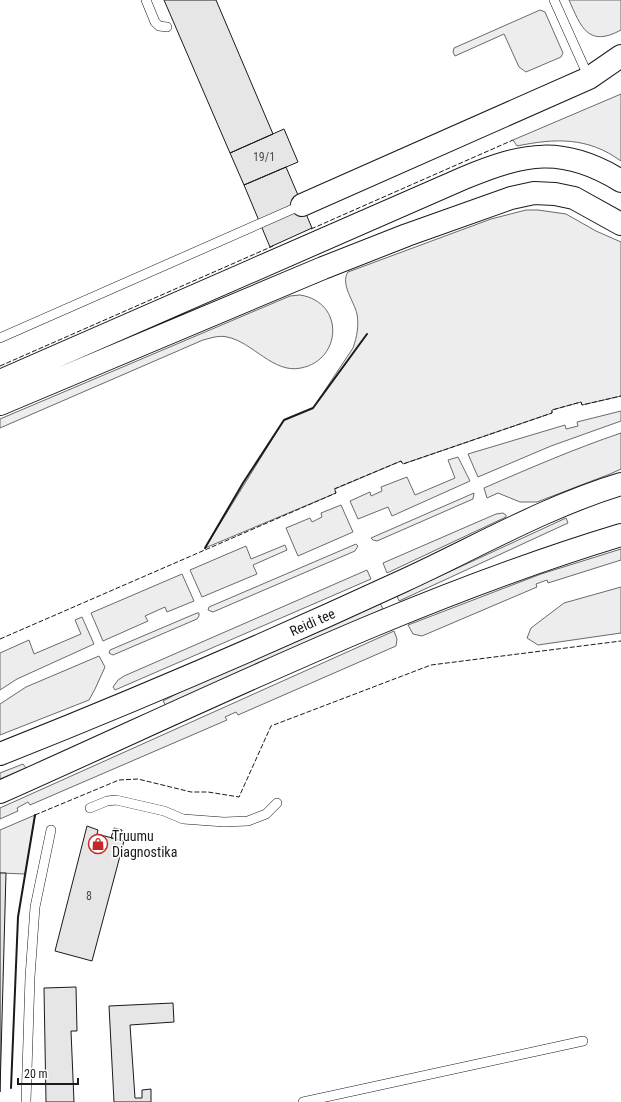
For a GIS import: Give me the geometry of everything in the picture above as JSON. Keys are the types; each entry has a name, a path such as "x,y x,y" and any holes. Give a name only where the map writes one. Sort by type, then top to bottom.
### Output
{"street":[{"path":"302,204 589,78 621,56"},
{"path":"589,78 621,73"},
{"path":"0,381 327,237 484,170 518,160 554,156 576,160 598,167 621,181"},
{"path":"0,404 323,268 483,207 534,193 554,194 574,198 621,224"},
{"path":"323,268 322,254 327,237"},
{"name":"Reidi tee","path":"0,754 96,716 403,581 566,504 621,484"},
{"path":"551,556 621,527"},
{"name":"Reidi tee","path":"0,792 396,615 551,556 621,535"}],"lane":[{"path":"146,0 155,22 159,26 167,27"},
{"path":"554,0 589,78"},
{"path":"0,338 302,204"},
{"path":"90,808 107,801 116,800 164,811 183,819 224,822 248,821 266,814 276,803"},
{"path":"26,1102 30,977 35,907 50,830"},
{"path":"303,1102 583,1041"}],"shaded area":[{"path":"569,0 621,0 621,30 601,37 593,36 582,26"},
{"path":"540,10 545,12 563,53 561,57 526,72 519,67 504,34 455,56 453,52 454,48"},
{"path":"621,94 621,161 596,147 584,144 558,141 531,143 517,146 513,140"},
{"path":"526,210 566,214 596,231 621,242 621,396 582,405 581,402 552,410 552,413 403,464 401,461 335,489 336,493 205,548 284,420 313,408 353,348 356,340 358,318 348,293 346,277 348,272 491,219"},
{"path":"300,295 315,300 325,308 331,319 333,331 331,343 324,354 315,363 301,368 291,369 272,362 236,340 224,336 215,337 203,340 0,428 0,419 290,296"},
{"path":"621,411 621,421 551,446 478,477 468,454 565,425 566,429 578,426 577,422"},
{"path":"621,433 621,469 537,502 520,502 498,493 487,498 484,488 569,452"},
{"path":"458,457 470,481 392,516 388,507 358,519 350,501 370,492 371,496 382,491 381,487 407,477 415,495 455,478 448,460"},
{"path":"474,493 473,499 377,541 371,538"},
{"path":"341,505 353,532 298,556 286,528 310,518 312,522 322,517 321,513"},
{"path":"503,513 506,517 387,573 383,563 496,514"},
{"path":"566,518 568,523 399,601 397,596"},
{"path":"356,544 358,546 355,551 213,612 208,610 209,607"},
{"path":"285,545 287,550 253,565 257,574 202,597 190,570 246,546 251,559"},
{"path":"621,549 621,560 548,583 547,580 536,584 537,587 422,636 413,634 408,625 541,574"},
{"path":"367,570 371,579 115,690 113,687 118,680 124,676"},
{"path":"182,574 194,601 167,612 165,607 145,616 148,621 103,641 91,613"},
{"path":"621,587 621,633 538,645 527,638 531,628 564,603"},
{"path":"380,603 383,609 166,706 163,701 191,686"},
{"path":"199,613 199,616 197,619 113,655 109,653 110,650"},
{"path":"82,617 94,644 17,679 0,690 0,653 29,640 34,654 81,634 75,620"},
{"path":"394,631 397,639 396,646 238,715 236,712 225,717 227,720 30,805 28,802 17,808 18,811 0,819 0,808"},
{"path":"99,656 105,667 89,700 0,735 0,704 26,687"},
{"path":"23,764 26,768 0,779 0,773"},
{"path":"35,815 25,874 0,873 0,830"}],"building":[{"path":"164,0 216,0 273,134 230,153"},
{"path":"284,129 298,162 244,185 230,153"},
{"path":"286,167 312,228 270,247 244,185"},
{"path":"87,826 98,830 97,834 124,841 92,961 55,951"},
{"path":"114,828 122,830 119,840 111,838"},
{"path":"0,873 6,873 0,1092"},
{"path":"76,987 77,1031 71,1031 74,1102 46,1102 44,988"},
{"path":"173,1003 174,1022 130,1025 135,1098 142,1098 142,1090 151,1089 151,1102 114,1102 109,1006"}],"fence":[{"path":"311,229 513,140"},
{"path":"0,366 273,246"},
{"path":"0,639 336,493 334,489 401,461 403,464 552,413 552,410 581,402 582,405 621,396"},
{"path":"35,815 119,780 138,779 191,792 208,792 239,797 271,726 431,665 621,641"}],"wall":[{"path":"205,548 243,483 284,420 313,408 367,334"},
{"path":"11,1088 18,917 35,815"}],"place":[{"name":"Truumu Diagnostika","path":"98,844"}]}
